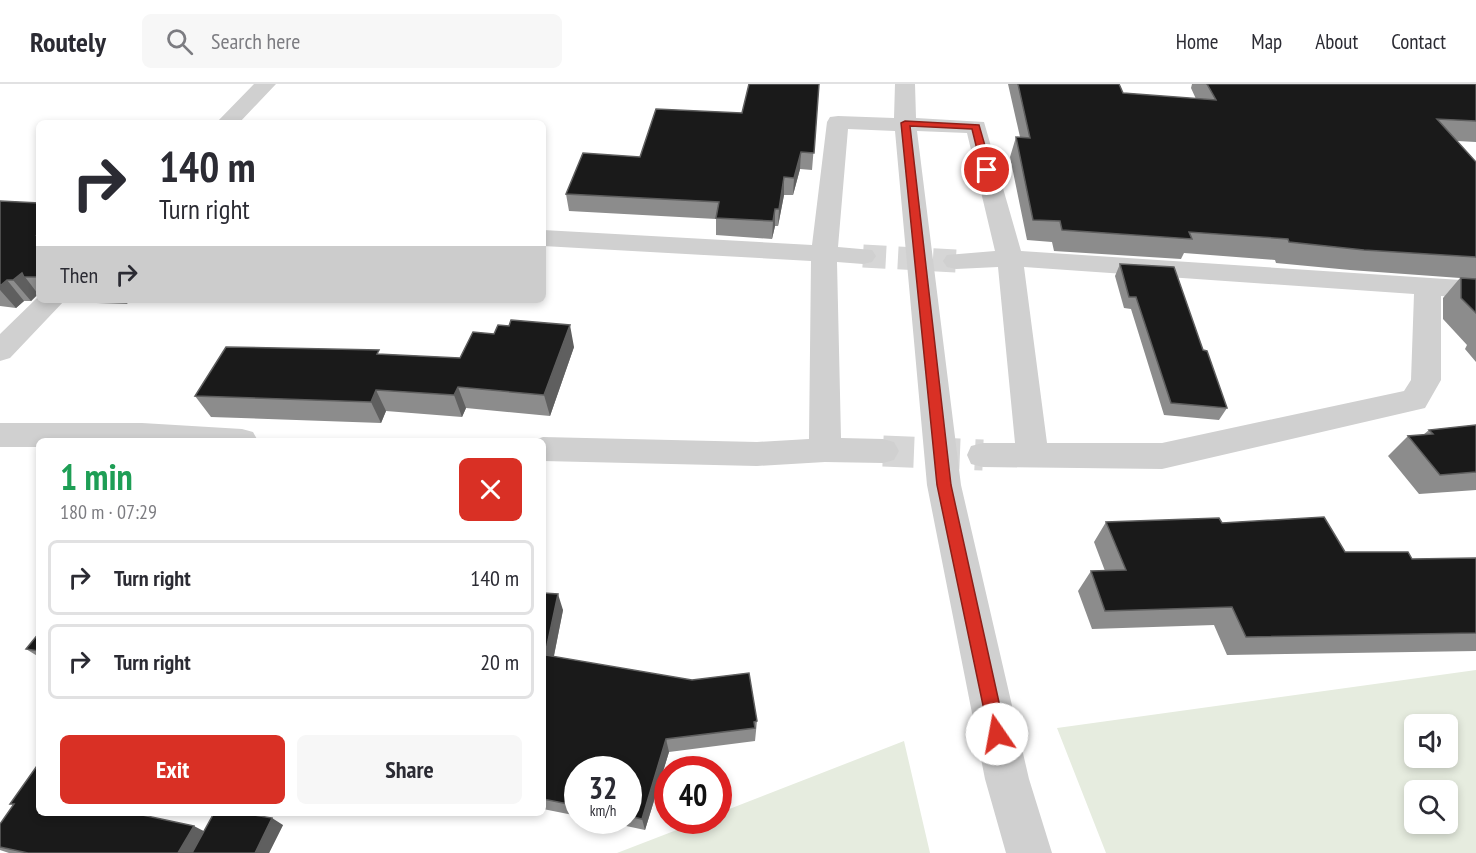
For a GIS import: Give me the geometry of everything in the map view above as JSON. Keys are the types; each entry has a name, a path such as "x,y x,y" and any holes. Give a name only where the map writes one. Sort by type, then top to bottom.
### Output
{"street":[{"path":"230,120 266,84"},
{"path":"905,84 905,123 944,485 1007,779 1029,853"},
{"path":"825,450 824,254 837,122 905,123 976,127 1010,258 1034,457"},
{"path":"546,238 863,256"},
{"path":"956,261 1010,258 1476,290"},
{"path":"983,455 1162,456 1414,400 1426,380 1428,288"},
{"path":"0,351 48,303"},
{"path":"0,435 142,435 192,438"},
{"path":"546,449 757,454 825,450 884,451"}],"shaded area":[{"path":"1476,670 1476,853 1106,853 1057,728"},
{"path":"904,741 930,853 617,853 666,834 732,834 732,808"}],"building":[{"path":"749,84 819,84 814,153 801,152 794,178 784,177 779,209 775,209 773,221 716,218 719,202 566,194 583,153 640,157 656,109 742,113"},
{"path":"1018,84 1119,84 1123,93 1216,100 1207,84 1476,84 1476,121 1437,119 1476,162 1476,257 1364,250 1289,242 1288,239 1189,232 1192,239 1062,230 1060,221 1033,220 1016,137 1030,138"},
{"path":"0,201 36,203 36,277 24,277 22,273 0,286"},
{"path":"1120,264 1174,267 1203,350 1207,351 1227,408 1171,403 1136,297 1129,297"},
{"path":"1461,278 1476,279 1476,313 1461,298"},
{"path":"511,320 570,325 544,395 458,387 454,395 376,390 371,402 195,396 226,347 379,350 377,354 460,358 473,332 494,334 498,325 509,326"},
{"path":"1476,425 1476,472 1440,475 1408,436 1433,434 1429,430"},
{"path":"1324,517 1345,552 1408,552 1412,559 1476,558 1476,633 1246,637 1232,607 1105,611 1091,571 1126,570 1106,522 1219,518 1222,523"},
{"path":"546,593 558,594 546,650"},
{"path":"36,637 36,651 26,649"},
{"path":"546,655 692,680 749,673 757,721 754,722 755,728 666,739 661,756 654,756 654,779 642,819 642,756 564,756 564,803 546,800"},
{"path":"36,767 36,816 147,816 194,826 178,853 28,853 0,847 0,824 14,804 10,804"},
{"path":"212,816 272,818 255,853 192,853"}],"tunnel":[{"path":"863,256 956,261"},
{"path":"883,451 983,455"}],"route":[{"path":"987,170 976,127 905,123 944,485 997,734"}]}
